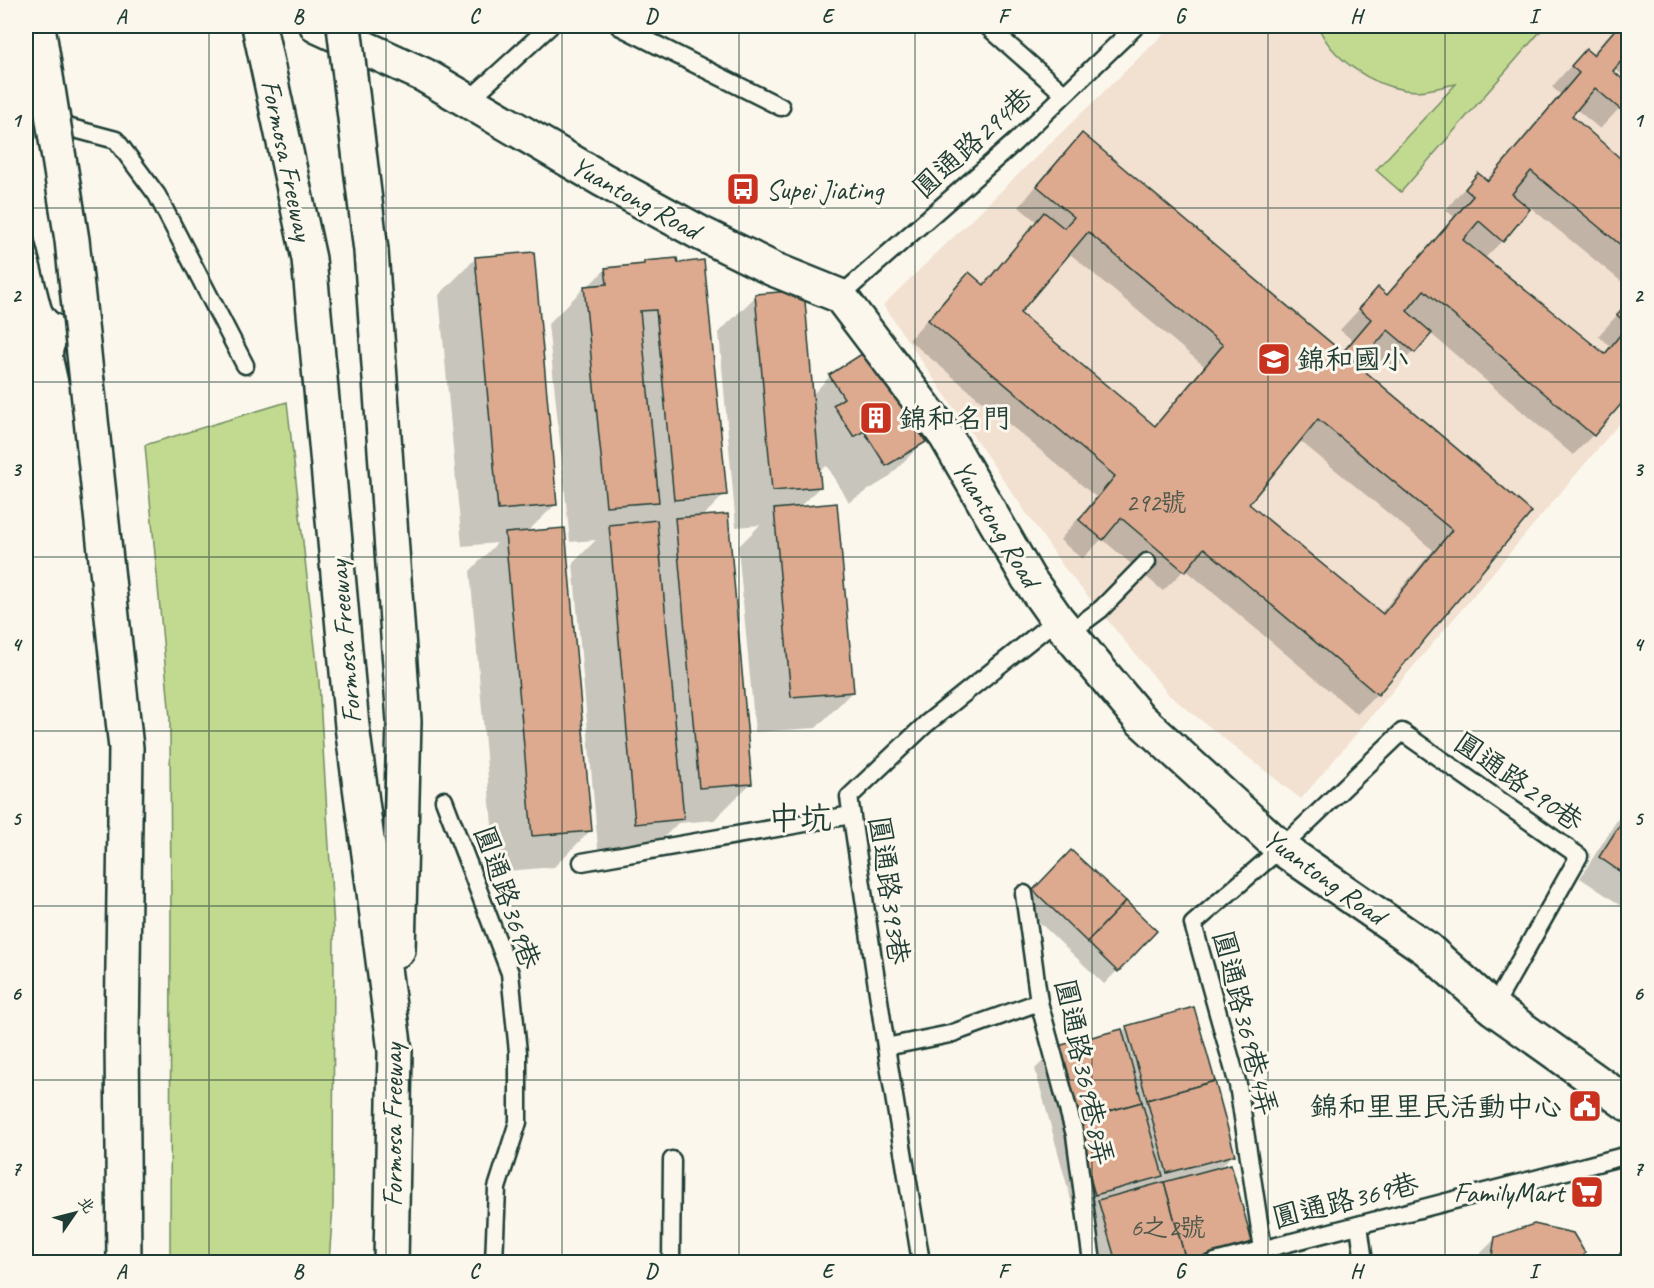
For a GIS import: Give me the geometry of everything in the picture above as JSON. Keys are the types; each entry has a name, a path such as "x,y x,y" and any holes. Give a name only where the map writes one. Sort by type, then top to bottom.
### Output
{"main road":[{"path":"38,26 72,240 126,748 122,1038 124,1263"},
{"name":"Formosa Freeway","path":"259,26 309,259 352,726 396,1051 391,1263"},
{"path":"325,26 371,251 404,721 396,1051"},
{"name":"Yuantong Road","path":"325,26 424,75 603,180 700,233 773,269 840,296 946,436 1028,578 1063,626 1140,719 1281,848 1427,950 1493,1008 1629,1104"},
{"path":"26,134 87,382"}],"lane":[{"path":"468,101 550,26"},
{"path":"619,26 781,106"},
{"path":"987,26 1064,94"},
{"name":"圓通路294巷","path":"840,296 1015,142 1136,26"},
{"path":"26,116 116,140 157,195 245,365"},
{"path":"1063,626 1101,609 1147,562"},
{"name":"圓通路393巷","path":"921,1263 849,797 917,732 1063,626"},
{"name":"圓通路290巷","path":"1281,848 1402,732 1579,856 1493,1008"},
{"name":"圓通路369巷","path":"444,800 510,973 518,1052 518,1122 497,1188 494,1263"},
{"path":"582,862 851,815"},
{"name":"圓通路369巷4弄","path":"1263,1249 1238,1085 1193,924 1281,848"},
{"name":"圓通路369巷8弄","path":"1024,894 1039,1002 1075,1135 1092,1263"},
{"path":"886,1047 950,1034 1039,1002"},
{"name":"圓通路369巷","path":"1215,1263 1629,1155"},
{"path":"671,1263 672,1160"},
{"path":"1359,1225 1364,1263"}],"shaded area":[{"name":"錦和國小","path":"1172,26 1628,26 1628,413 1301,799 1169,695 1063,566 883,305"}],"green space":[{"path":"1318,26 1545,26 1401,192 1376,170 1456,84 1412,91 1379,82 1342,59 1324,38"},
{"path":"287,402 319,682 334,929 333,1206 329,1262 170,1262 170,718 145,445"}],"building":[{"path":"1618,26 1628,26 1628,53 1613,71 1628,84 1628,102 1621,110 1595,88 1572,116 1628,165 1628,251 1531,171 1512,194 1530,209 1503,242 1479,221 1463,240 1605,354 1628,325 1628,396 1594,436 1424,290 1407,311 1432,333 1415,353 1388,330 1358,365 1343,352 1371,319 1359,309 1378,287 1387,295 1473,196 1465,189 1478,173 1488,181 1579,73 1571,66 1586,49 1593,55"},
{"path":"1082,133 1532,512 1378,695 1204,548 1185,572 1121,518 1103,540 1079,520 1115,476 928,320 969,272 984,285 1044,212 1064,228 1074,217 1037,186","holes":["1088,232 1223,345 1155,426 1020,313","1318,419 1452,530 1383,614 1249,504"]},
{"path":"534,252 557,505 498,510 475,257"},
{"path":"677,258 678,263 704,260 727,495 674,500 656,310 640,311 659,502 606,506 584,286 607,284 605,268"},
{"path":"804,290 821,487 772,491 755,294"},
{"path":"1628,301 1628,325 1617,315"},
{"name":"錦和名門","path":"868,350 926,442 886,466 864,431 854,437 833,405 844,398 829,375"},
{"path":"837,503 854,692 791,697 774,509"},
{"path":"728,514 752,784 699,788 675,518"},
{"path":"657,520 684,819 635,824 609,525"},
{"path":"565,528 592,831 532,836 505,533"},
{"path":"1628,812 1628,877 1599,857"},
{"path":"1071,850 1126,901 1087,942 1033,890"},
{"path":"1126,901 1157,931 1118,972 1087,942"},
{"path":"1194,1007 1215,1081 1147,1100 1126,1026"},
{"path":"1122,1029 1142,1102 1074,1121 1054,1047"},
{"path":"1215,1081 1235,1155 1167,1173 1147,1100"},
{"path":"1142,1102 1163,1176 1095,1195 1074,1121"},
{"path":"1231,1164 1252,1242 1186,1261 1164,1182"},
{"path":"1164,1182 1186,1261 1116,1262 1098,1200"},
{"path":"1534,1224 1573,1233 1585,1253 1580,1262 1491,1262 1495,1237"}],"place":[{"name":"Supei Jiating","path":"743,189"},
{"name":"錦和國小","path":"1274,359"},
{"name":"錦和名門","path":"876,418"},
{"name":"錦和里里民活動中心","path":"1585,1106"},
{"name":"FamilyMart","path":"1587,1192"}],"district":[{"name":"中坑","path":"800,818"}]}
